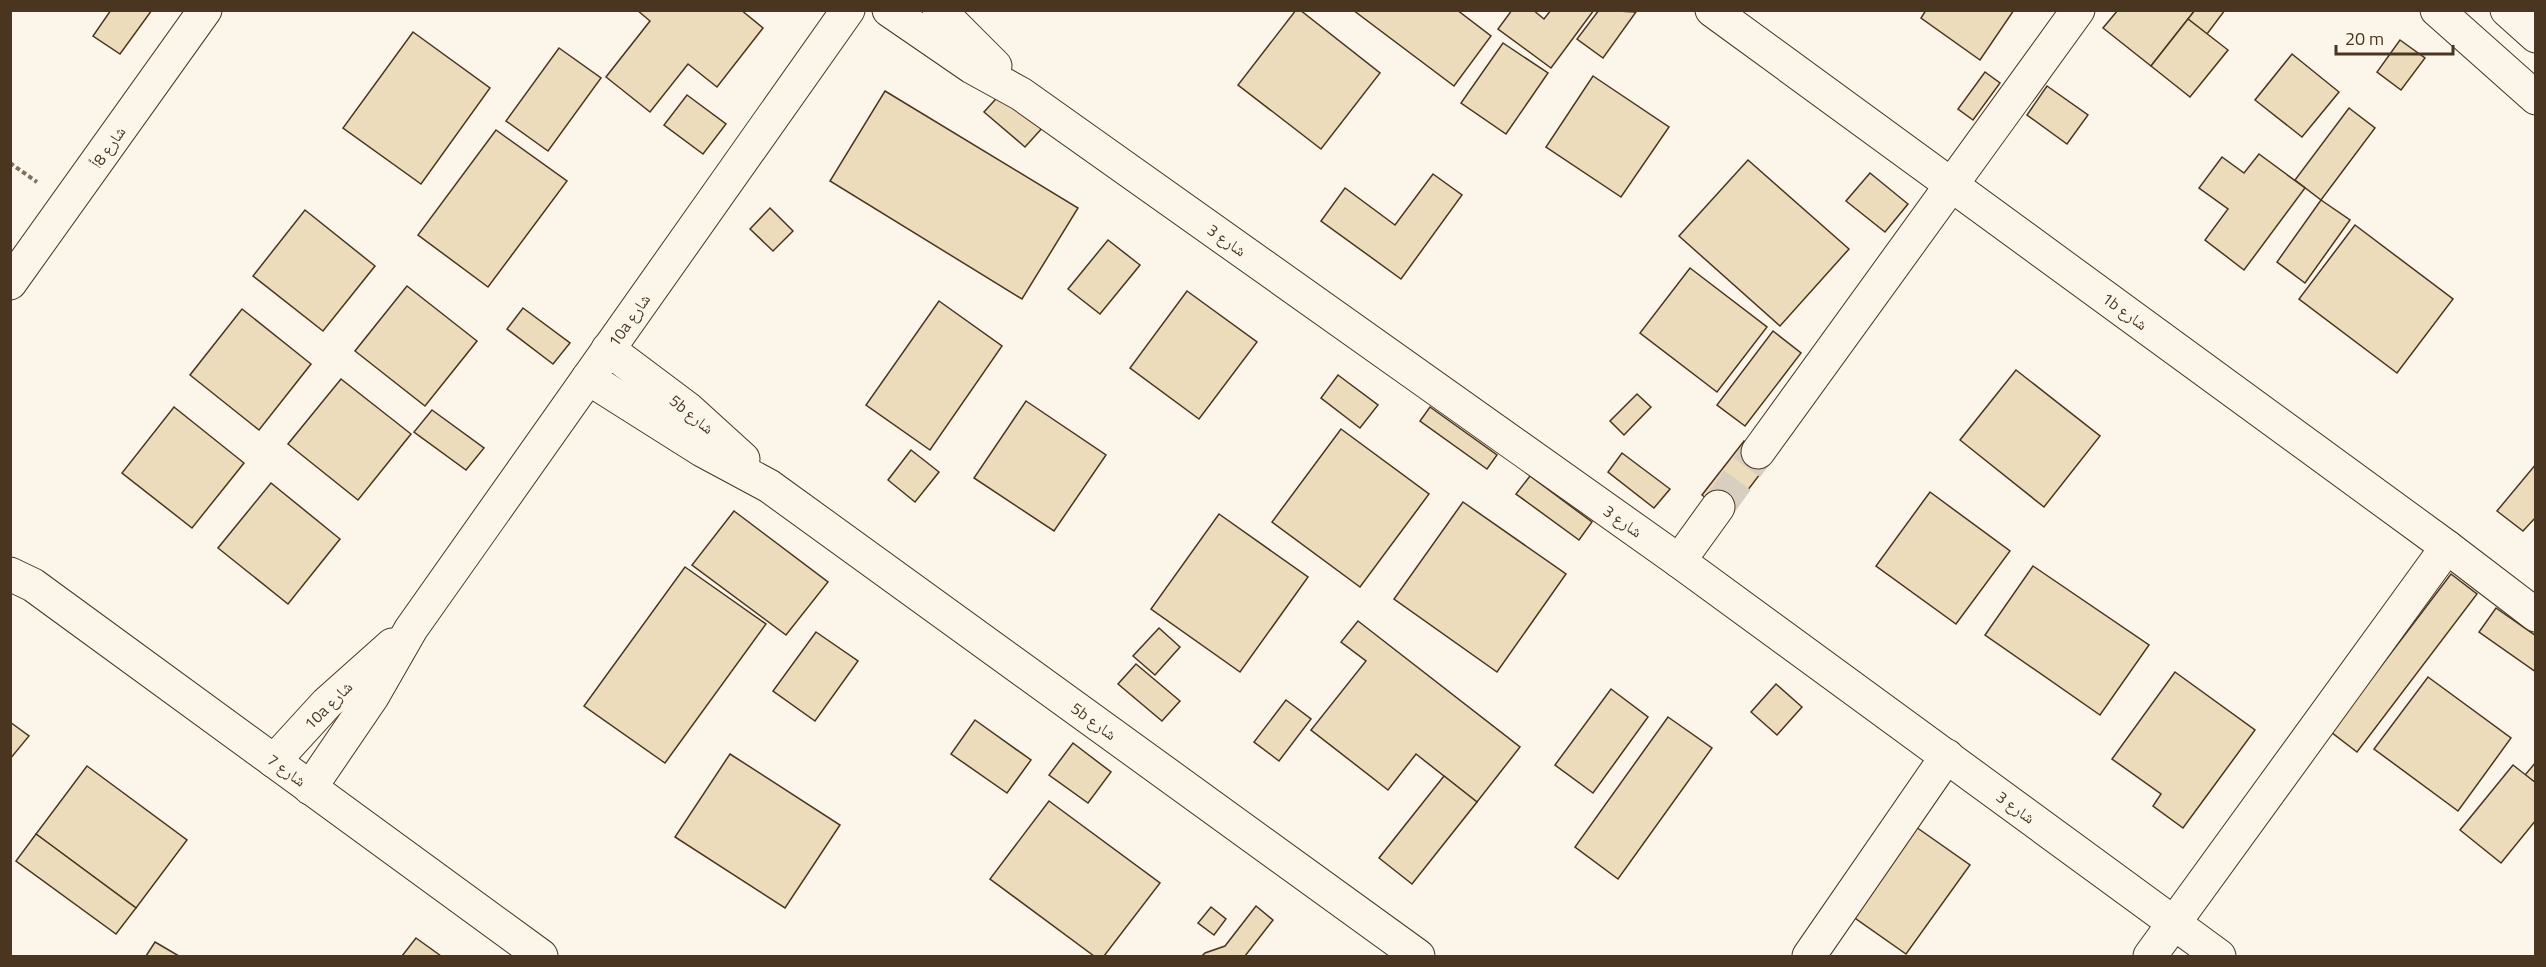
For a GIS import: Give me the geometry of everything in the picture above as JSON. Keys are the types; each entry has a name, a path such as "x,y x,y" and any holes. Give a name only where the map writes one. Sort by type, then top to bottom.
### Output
{"main road":[{"name":"شارع 8أ","path":"10,283 204,10"},
{"name":"10a شارع","path":"310,788 372,697 411,629 848,10"},
{"name":"شارع 3","path":"889,10 972,67 1021,94 1679,561 2175,922 2219,957"},
{"name":"شارع 3","path":"939,10 983,52 1021,94"},
{"name":"1b شارع","path":"1712,10 1951,183 2535,615"},
{"path":"1758,452 2078,10"},
{"path":"2436,10 2535,98"},
{"path":"2507,10 2535,36"},
{"name":"5b شارع","path":"608,350 688,409 736,452 769,486"},
{"name":"5b شارع","path":"588,378 702,450 769,486 1418,957"},
{"path":"1679,561 1718,507"},
{"path":"2150,957 2446,547"},
{"name":"شارع 7","path":"10,561 22,579 541,957"},
{"name":"10a شارع","path":"274,761 327,703 411,629"},
{"path":"1809,957 1947,756"}],"building":[{"path":"111,10 152,10 120,54 93,36"},
{"path":"637,10 741,10 763,28 717,87 688,64 650,112 606,77 650,21"},
{"path":"1296,10 1300,10 1380,73 1321,149 1238,85"},
{"path":"1353,10 1457,10 1491,36 1454,86"},
{"path":"1512,10 1533,10 1544,19 1551,10 1594,10 1551,68 1498,29"},
{"path":"1599,10 1636,12 1603,58 1577,39"},
{"path":"1926,10 2014,10 1980,60 1921,18"},
{"path":"2118,10 2195,10 2151,66 2103,28"},
{"path":"2195,10 2225,10 2207,34 2188,19"},
{"path":"2188,19 2228,50 2190,97 2151,66"},
{"path":"413,32 490,88 421,184 343,128"},
{"path":"2400,40 2425,58 2401,90 2377,72"},
{"path":"1503,43 1548,73 1506,134 1461,103"},
{"path":"559,48 601,78 548,151 506,121"},
{"path":"2292,54 2339,92 2302,137 2255,100"},
{"path":"1985,72 2000,83 1973,120 1958,109"},
{"path":"1593,76 1669,127 1621,197 1546,147"},
{"path":"2047,86 2088,115 2067,144 2027,115"},
{"path":"1004,90 1044,126 1025,147 984,112"},
{"path":"885,91 1078,208 1022,299 830,181"},
{"path":"687,95 726,124 703,154 664,125"},
{"path":"2349,108 2375,128 2321,200 2295,180"},
{"path":"496,130 567,181 488,287 418,235"},
{"path":"2259,154 2305,188 2244,270 2205,240 2228,209 2199,188 2222,157 2244,173"},
{"path":"1748,160 1849,249 1780,326 1679,236"},
{"path":"1870,173 1908,204 1885,232 1846,201"},
{"path":"1433,174 1462,195 1401,279 1321,221 1345,188 1395,225"},
{"path":"2321,200 2350,220 2305,283 2277,262"},
{"path":"770,208 793,231 773,251 750,229"},
{"path":"305,210 375,266 323,331 253,276"},
{"path":"2355,225 2453,299 2397,373 2299,299"},
{"path":"1108,240 1140,265 1100,314 1068,289"},
{"path":"1690,268 1767,327 1717,392 1640,333"},
{"path":"407,286 477,341 425,406 355,351"},
{"path":"1187,291 1257,342 1199,419 1130,368"},
{"path":"939,301 1002,346 930,450 866,405"},
{"path":"523,308 570,343 553,364 507,329"},
{"path":"242,309 311,364 259,430 190,375"},
{"path":"1773,331 1801,353 1745,426 1717,405"},
{"path":"2016,370 2100,436 2044,507 1960,440"},
{"path":"1338,375 1378,405 1360,428 1321,398"},
{"path":"341,379 411,434 358,500 288,444"},
{"path":"1637,394 1651,407 1624,435 1610,421"},
{"path":"1026,401 1106,455 1054,531 974,478"},
{"path":"174,407 244,463 192,528 122,473"},
{"path":"1430,407 1497,455 1487,469 1420,421"},
{"path":"432,410 484,448 466,470 414,432"},
{"path":"1341,429 1429,494 1360,587 1272,522"},
{"path":"1744,441 1770,461 1728,516 1702,495"},
{"path":"911,450 939,472 915,502 888,480"},
{"path":"1622,453 1670,489 1654,508 1608,472"},
{"path":"2536,464 2536,517 2523,531 2497,511"},
{"path":"1530,476 1592,522 1579,540 1516,494"},
{"path":"271,483 340,539 288,604 218,548"},
{"path":"1930,492 2010,551 1956,624 1876,566"},
{"path":"1463,502 1566,574 1497,672 1394,599"},
{"path":"734,511 828,582 786,635 692,565"},
{"path":"1219,514 1308,577 1240,672 1151,609"},
{"path":"2033,566 2149,645 2100,715 1985,635"},
{"path":"685,567 766,624 665,763 584,706"},
{"path":"2451,574 2477,594 2357,752 2331,732"},
{"path":"2496,608 2536,636 2536,672 2479,632"},
{"path":"1358,621 1520,747 1477,802 1416,754 1388,790 1311,730 1366,661 1341,642"},
{"path":"1159,628 1180,647 1155,675 1133,656"},
{"path":"816,632 858,661 815,721 773,691"},
{"path":"1136,664 1180,701 1162,721 1118,684"},
{"path":"2175,672 2255,730 2183,828 2153,806 2161,794 2112,759"},
{"path":"2428,677 2511,738 2458,811 2374,749"},
{"path":"1776,684 1802,707 1777,735 1751,712"},
{"path":"1611,689 1648,717 1593,793 1555,765"},
{"path":"1286,700 1311,719 1279,761 1254,742"},
{"path":"1668,717 1712,748 1618,879 1575,847"},
{"path":"975,720 1031,760 1007,793 951,754"},
{"path":"10,722 29,736 10,759"},
{"path":"1073,743 1111,772 1088,803 1049,775"},
{"path":"730,754 840,825 785,908 675,837"},
{"path":"2536,762 2536,783 2525,775"},
{"path":"2513,765 2536,783 2536,820 2501,863 2460,830"},
{"path":"87,766 187,840 136,908 36,834"},
{"path":"1444,776 1477,802 1412,884 1379,858"},
{"path":"1049,801 1160,883 1104,956 1094,956 990,879"},
{"path":"1916,827 1970,865 1906,954 1852,916"},
{"path":"36,834 136,908 116,934 16,861"},
{"path":"1256,906 1273,920 1245,956 1202,956 1225,946"},
{"path":"1211,907 1226,919 1214,935 1198,923"},
{"path":"416,938 441,956 402,956"},
{"path":"155,942 179,956 146,956"}],"tunnel":[{"path":"1718,507 1758,452"}]}
